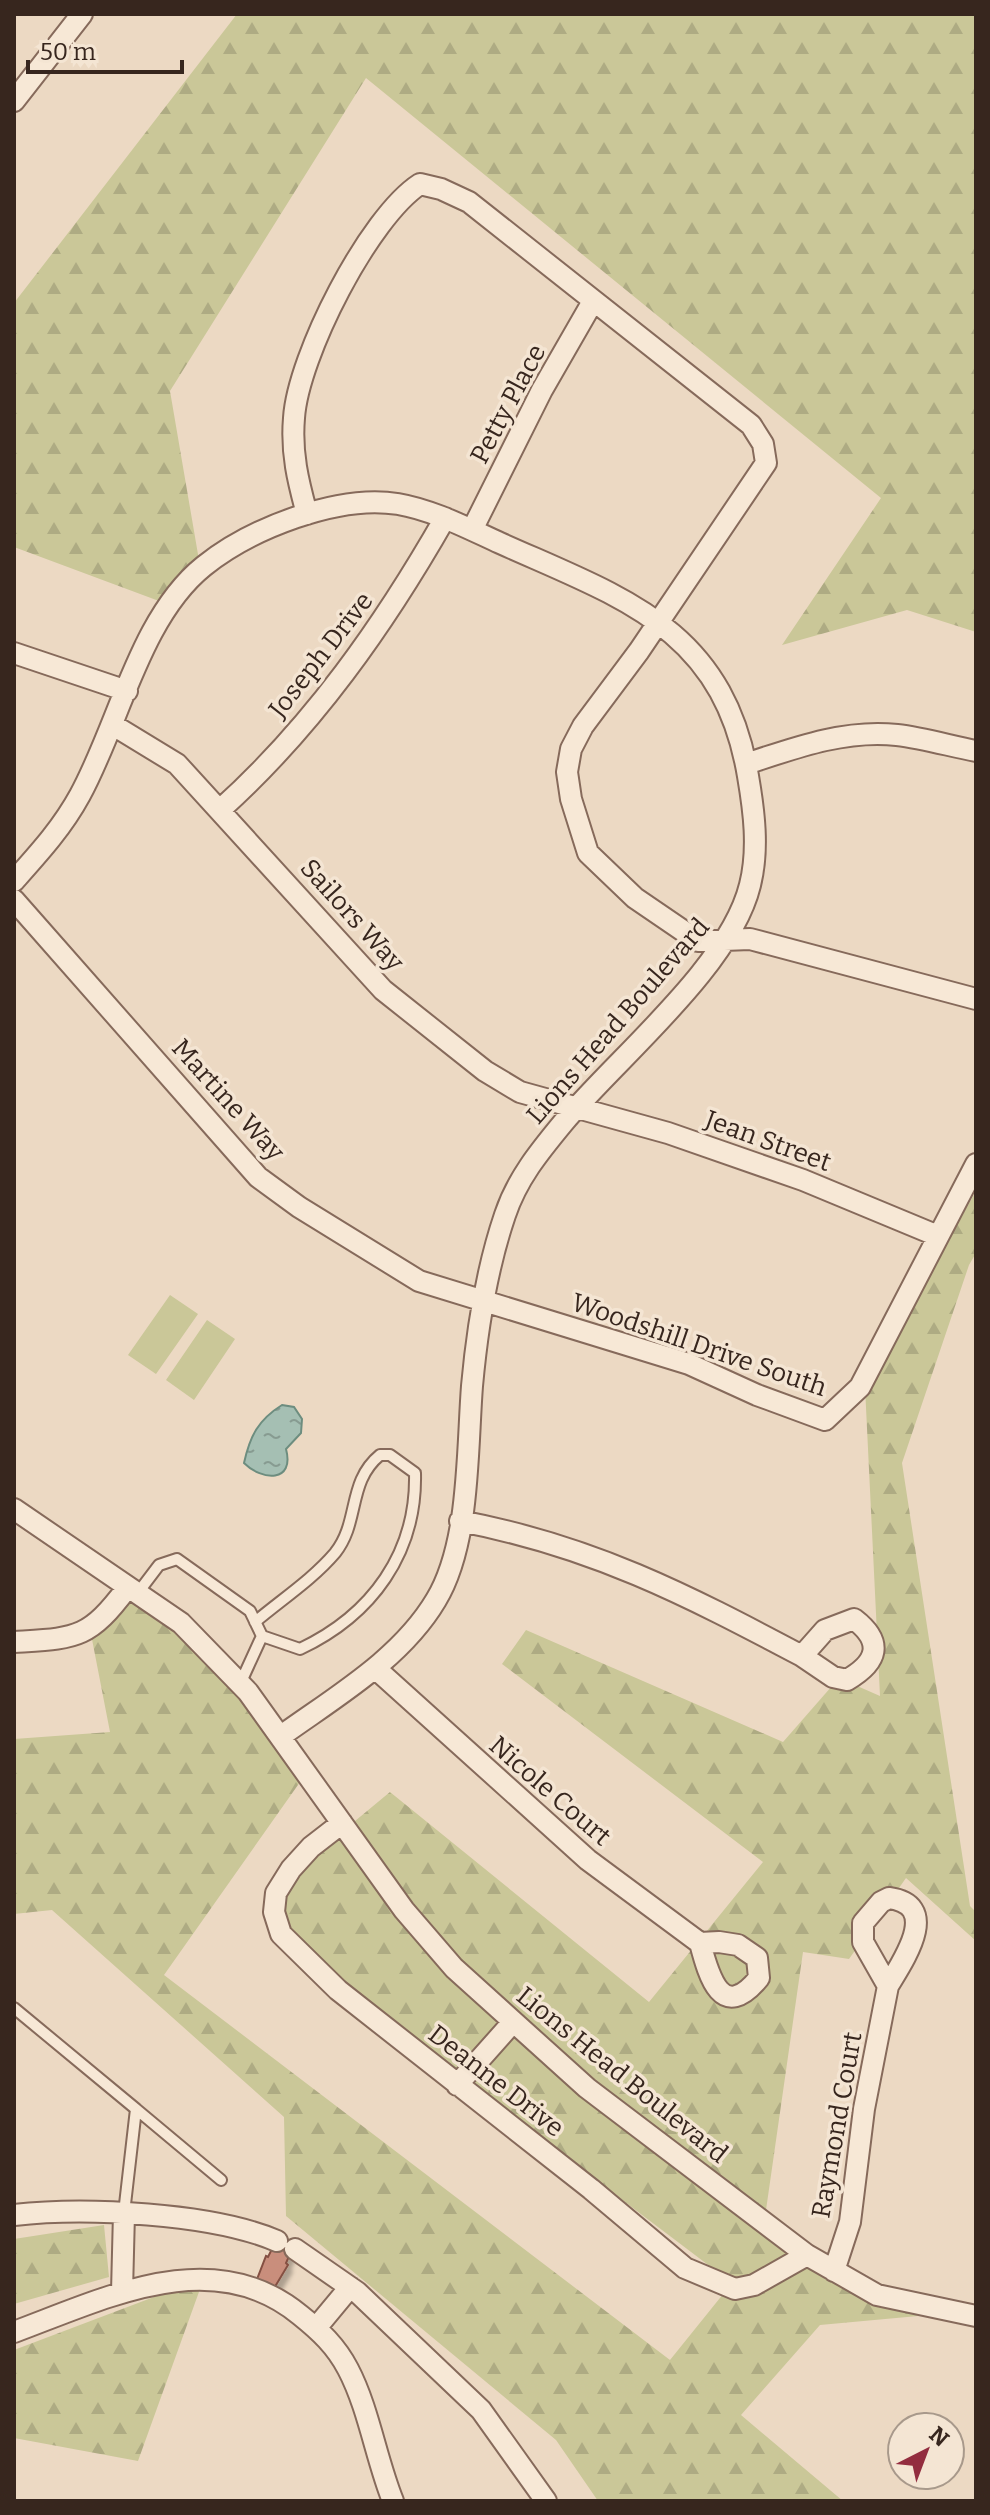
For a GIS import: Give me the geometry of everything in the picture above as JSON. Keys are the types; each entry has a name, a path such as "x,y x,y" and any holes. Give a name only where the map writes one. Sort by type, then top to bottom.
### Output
{"street":[{"path":"14,101 82,14"},
{"path":"307,514 292,462 294,414 305,364 330,310 376,231 405,194 420,184 441,189 469,202 592,303 751,425 763,444 766,463 583,726 571,749 567,772 571,799 588,853 635,898 698,941 750,939 976,999"},
{"name":"Petty Place","path":"472,530 542,390 592,303"},
{"name":"Lions Head Boulevard","path":"14,881 57,834 82,792 157,625 179,590 202,567 236,544 307,514 362,504 395,504 445,518 612,593 658,621 677,635 702,664 725,705 746,764 753,809 754,855 750,886 735,925 688,986 575,1109 526,1168 516,1190 494,1254 473,1379 460,1521 452,1561 438,1598 375,1668 281,1736"},
{"name":"Joseph Drive","path":"221,809 250,784 365,647 445,518"},
{"path":"14,653 127,691"},
{"name":"Sailors Way","path":"113,725 177,764 383,990 485,1071 520,1092 575,1109"},
{"path":"746,764 810,743 853,736 895,734 976,751"},
{"name":"Martine Way","path":"14,900 258,1177 299,1207 419,1281 486,1301"},
{"name":"Jean Street","path":"575,1109 668,1133 803,1180 938,1236"},
{"path":"938,1236 976,1164"},
{"name":"Woodshill Drive South","path":"486,1301 689,1364 757,1395 825,1420 860,1387 938,1236"},
{"name":"Lions Head Boulevard","path":"14,1509 181,1623 240,1684 281,1736 404,1910 444,1957 587,2088 807,2255 834,2271 877,2295 976,2316"},
{"path":"460,1521 584,1551 676,1589 802,1656"},
{"path":"14,1642 68,1639 90,1630 132,1591"},
{"name":"Nicole Court","path":"375,1668 588,1860 700,1943"},
{"name":"Deanne Drive","path":"342,1823 311,1847 276,1893 274,1912 281,1934 338,1990 591,2189 652,2244 704,2278 735,2289 754,2285 807,2255"},
{"name":"Raymond Court","path":"834,2271 850,2222 864,2109 888,1986"},
{"path":"457,2085 513,2022"},
{"path":"14,2215 50,2211 124,2213 248,2228 286,2245 350,2287 481,2410 546,2501"},
{"path":"122,2292 124,2213"},
{"path":"14,2332 122,2292 205,2277 232,2280 284,2301 329,2339 349,2370 393,2501"},
{"path":"316,2328 350,2287"}],"lane":[{"path":"132,1591 159,1565 177,1559 250,1611 255,1622 262,1636 300,1649 319,1640 368,1599 393,1572 411,1527 415,1473 390,1455 380,1455 371,1463 361,1475 351,1519 336,1552 255,1622"},
{"path":"240,1684 262,1636"},
{"path":"14,2008 221,2180"},
{"path":"124,2213 136,2109"}],"green space":[{"path":"237,14 976,14 976,632 907,610 782,645 881,498 366,78 170,391 200,566 167,604 14,547 14,303"},
{"path":"976,1191 976,1253 969,1265 902,1463 970,1906 976,1912 976,1941 906,1878 849,1959 803,1952 764,2224 918,2316 820,2325 741,2415 843,2501 598,2501 556,2440 286,2216 284,2117 52,1910 14,1914 14,1739 110,1732 90,1629 130,1590 275,1730 305,1775 164,1975 670,2360 732,2283 293,1951 279,1884 390,1792 649,2002 763,1862 502,1664 526,1630 783,1742 839,1678 880,1696 865,1387"},
{"path":"170,1295 198,1314 156,1374 128,1355"},
{"path":"207,1320 235,1339 194,1400 166,1380"},
{"path":"104,2225 109,2277 14,2304 14,2239"},
{"path":"204,2278 138,2461 14,2438 14,2350"}],"water":[{"path":"282,1405 294,1407 302,1419 301,1433 286,1449 288,1460 281,1473 275,1476 259,1473 244,1463 249,1445 256,1430"}],"building":[{"path":"278,2237 294,2245 286,2263 288,2265 270,2295 254,2287 266,2256"}]}
